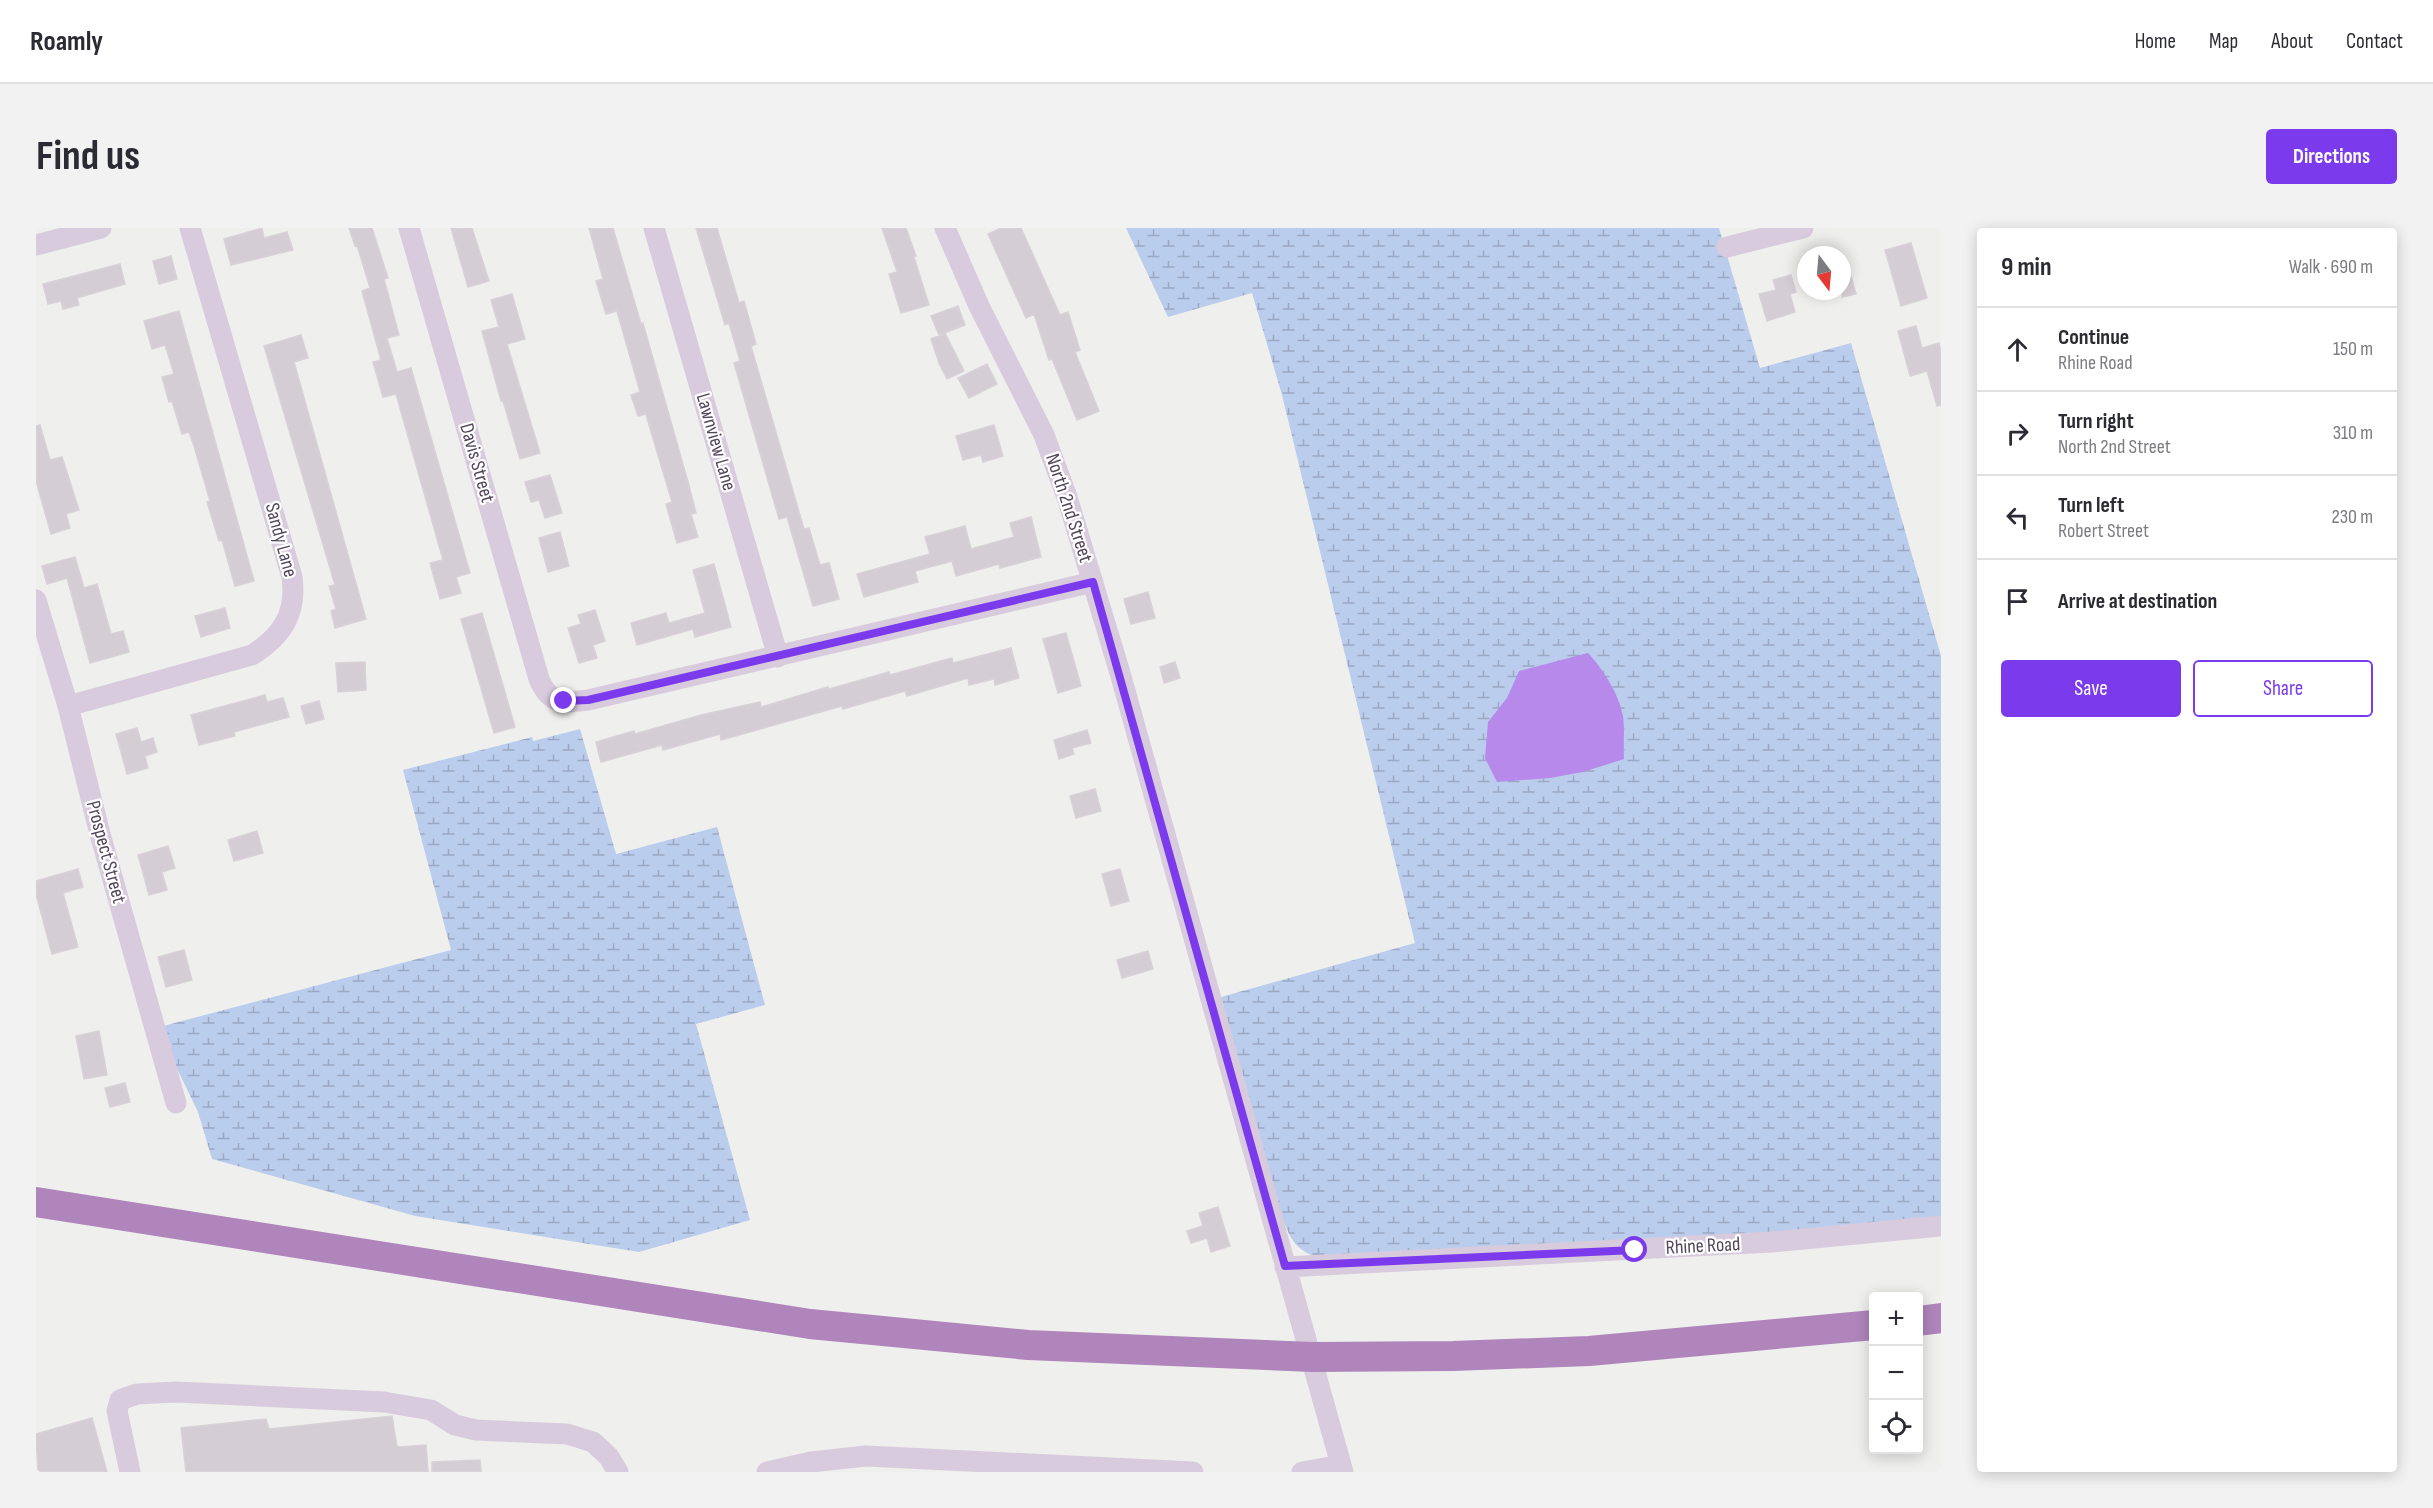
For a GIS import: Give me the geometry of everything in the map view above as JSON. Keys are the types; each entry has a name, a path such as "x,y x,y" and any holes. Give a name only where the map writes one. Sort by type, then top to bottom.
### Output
{"highway":[{"path":"36,1202 810,1324 1028,1345 1312,1357 1453,1356 1589,1351 1869,1325"},
{"path":"1923,1320 1941,1318"}],"street":[{"path":"36,245 101,228"},
{"name":"Sandy Lane","path":"68,706 252,655 268,645 279,634 294,601 292,577 190,228"},
{"name":"Davis Street","path":"409,228 539,680 548,697 573,702 588,700 778,657"},
{"name":"Lawnview Lane","path":"654,228 778,657"},
{"name":"North 2nd Street","path":"945,228 979,306 1044,435 1067,497 1093,582 1342,1469"},
{"path":"1727,247 1803,228"},
{"path":"778,657 1093,582"},
{"name":"Prospect Street","path":"36,600 68,706 100,834 176,1104"},
{"name":"Rhine Road","path":"1285,1266 1772,1242 1941,1226"},
{"path":"130,1472 117,1411 120,1400 137,1394 176,1392 384,1402 431,1410 455,1425 476,1430 567,1434 592,1442 609,1457 618,1472"},
{"path":"767,1472 811,1462 866,1456 1193,1472"},
{"path":"1302,1472 1342,1469"}],"green space":[{"path":"1126,228 1719,228 1760,368 1851,343 1941,656 1941,1221 1822,1233 1317,1257 1304,1251 1295,1243 1283,1220 1221,997 1415,943 1282,395 1252,293 1168,317"},
{"path":"580,729 616,854 717,827 765,1005 696,1024 750,1220 639,1252 415,1216 212,1159 198,1112 169,1052 163,1026 451,950 403,770 532,737 533,741"}],"shaded area":[{"path":"1588,653 1610,682 1618,699 1624,721 1624,759 1583,772 1550,778 1497,782 1485,758 1488,722 1507,698 1519,671"}],"building":[{"path":"262,228 264,238 287,232 293,250 231,265 224,239"},
{"path":"349,228 372,228 388,278 384,279 399,335 387,338 397,372 411,368 470,573 456,577 461,593 440,599 430,563 443,560 396,394 383,397 373,362 381,360 362,291 370,288 357,245 355,246"},
{"path":"451,228 472,228 489,281 468,287"},
{"path":"589,228 613,228 641,324 643,323 688,482 696,513 691,514 698,537 677,543 666,504 672,502 646,414 638,416 631,395 640,392 617,311 606,314 596,281 603,279"},
{"path":"696,228 717,228 739,303 744,301 756,344 751,346 804,529 809,528 820,565 829,563 839,599 813,606 787,517 779,519 734,363 740,361 729,323 725,325"},
{"path":"882,228 906,228 929,305 901,313 889,274 897,272"},
{"path":"1001,228 1021,228 1060,315 1068,312 1080,350 1075,352 1099,411 1077,420 1052,359 1049,360 1034,314 1026,318 988,234"},
{"path":"1911,243 1927,298 1901,306 1885,250"},
{"path":"171,256 177,279 159,284 153,261"},
{"path":"120,264 125,284 77,298 79,305 63,309 61,301 48,304 43,284"},
{"path":"1791,275 1796,292 1790,294 1795,312 1767,321 1759,294 1776,290 1773,280"},
{"path":"1851,276 1856,294 1851,295"},
{"path":"512,294 525,339 507,344 540,453 520,459 482,331 499,327 491,300"},
{"path":"958,306 965,325 939,335 931,316"},
{"path":"179,311 254,581 235,586 222,540 219,541 207,502 210,501 189,432 182,434 172,401 169,402 162,377 174,374 165,345 152,349 144,321"},
{"path":"1916,326 1922,348 1939,343 1941,405 1937,406 1927,371 1910,376 1898,331"},
{"path":"945,333 964,371 947,379 931,339"},
{"path":"301,335 308,358 294,362 366,619 335,628 331,611 336,609 329,586 335,585 264,346"},
{"path":"987,364 997,384 969,398 958,378"},
{"path":"40,425 50,460 62,457 79,510 66,514 70,528 51,534 36,481 36,426"},
{"path":"994,425 1003,456 983,462 981,455 963,460 956,436"},
{"path":"550,475 562,513 545,518 539,500 531,502 525,482"},
{"path":"1031,517 1041,557 1000,568 999,564 956,576 952,561 915,571 918,582 864,597 857,574 930,554 925,537 965,526 971,549 1014,537 1010,523"},
{"path":"560,532 569,566 548,572 539,538"},
{"path":"75,557 84,588 97,584 111,634 123,631 129,652 90,663 67,578 47,584 42,566"},
{"path":"714,564 731,627 695,637 693,629 637,645 631,623 666,613 669,623 705,613 693,570"},
{"path":"1148,592 1155,618 1131,624 1124,599"},
{"path":"225,608 230,628 201,637 195,616"},
{"path":"595,610 605,641 593,645 597,658 579,663 568,628 581,624 578,615"},
{"path":"482,613 515,727 494,733 461,619"},
{"path":"1066,633 1081,686 1058,693 1043,639"},
{"path":"1011,648 1019,678 995,685 994,679 969,685 968,678 907,696 905,691 843,709 842,706 721,740 720,734 663,750 662,745 601,762 596,742 634,731 635,734 701,715 760,702 761,707 889,672 890,675 952,658 953,663"},
{"path":"365,662 366,690 338,692 336,663"},
{"path":"1175,662 1180,678 1164,683 1160,667"},
{"path":"265,695 267,702 283,698 289,717 234,732 235,736 199,745 191,715"},
{"path":"319,701 324,719 306,724 301,706"},
{"path":"137,728 141,742 153,738 157,752 145,756 148,768 127,774 116,734"},
{"path":"1087,730 1091,743 1072,748 1074,754 1059,759 1054,740"},
{"path":"1095,789 1101,811 1076,818 1070,796"},
{"path":"257,831 263,853 234,861 228,840"},
{"path":"168,846 175,868 162,872 167,890 149,895 138,855"},
{"path":"78,869 83,887 63,893 78,947 52,954 36,894 36,881"},
{"path":"1120,869 1129,901 1111,906 1102,874"},
{"path":"184,950 192,980 166,987 158,957"},
{"path":"1148,951 1153,969 1122,978 1117,960"},
{"path":"99,1031 107,1075 84,1079 76,1036"},
{"path":"125,1083 130,1102 110,1107 105,1088"},
{"path":"1218,1207 1230,1246 1211,1252 1207,1238 1191,1243 1187,1231 1203,1226 1199,1213"},
{"path":"392,1416 397,1447 426,1445 428,1472 186,1472 181,1428 266,1419 269,1429"},
{"path":"92,1418 107,1472 38,1472 36,1434"},
{"path":"480,1460 481,1472 432,1472 432,1462"}],"route":[{"path":"564,701 588,700 1093,582 1285,1266 1635,1250"}]}
